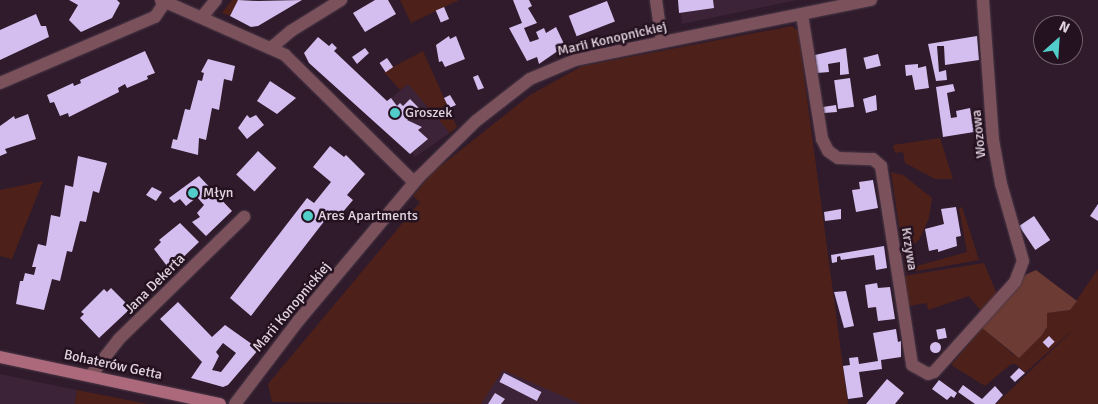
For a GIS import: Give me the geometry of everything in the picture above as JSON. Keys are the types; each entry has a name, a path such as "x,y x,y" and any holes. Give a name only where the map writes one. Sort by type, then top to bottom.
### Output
{"main road":[{"name":"Bohaterów Getta","path":"0,357 220,404"}],"street":[{"path":"202,17 216,0"},
{"path":"272,47 291,31 341,0"},
{"path":"656,0 662,42"},
{"name":"Marii Konopnickiej","path":"235,404 299,320 363,247 414,182 476,121 530,79 575,60 871,0"},
{"name":"Wozowa","path":"983,0 993,140 1001,184 1023,261"},
{"path":"0,83 155,17 163,1 272,47 295,64 414,182"},
{"name":"Krzywa","path":"802,15 822,139 828,151 838,158 873,159 881,166 912,365 916,369 928,374 934,372 1015,282 1023,261"},
{"name":"Jana Dekerta","path":"90,375 119,340 244,217"}],"shaded area":[{"path":"232,0 238,0 230,16 222,13"},
{"path":"400,0 459,0 411,23"},
{"path":"679,0 797,0 682,24"},
{"path":"792,26 798,31 848,404 581,404 503,370 481,404 272,402 268,384 420,202 413,196 433,172 530,95 582,66"},
{"path":"423,51 457,127 450,133 408,84 400,90 384,72"},
{"path":"408,84 450,133 415,157 389,134 391,98"},
{"path":"940,138 953,179 935,179 905,163 903,152 895,153 893,145"},
{"path":"891,172 903,175 932,198 929,218 919,240 913,245 917,266 967,252 959,208 962,207 979,260 906,273"},
{"path":"43,181 12,259 0,256 0,190"},
{"path":"984,263 997,294 981,311 969,296 928,310 927,303 908,306 903,276"},
{"path":"1098,269 1098,404 996,404 1080,323 1025,373 1016,364 1011,364 985,386 951,365 982,328 1014,355 1047,327 1047,313 1070,310"},
{"path":"1036,270 1077,301 1070,310 1047,313 1047,327 1042,335 1019,358 982,328 1025,275"},
{"path":"503,369 581,404 481,404"},
{"path":"0,374 77,390 75,404 0,404"},
{"path":"77,390 148,404 75,404"}],"building":[{"path":"69,0 117,0 120,3 112,18 81,32 69,20 78,5"},
{"path":"238,0 302,0 258,26 251,27 230,16"},
{"path":"375,0 388,0 396,14 365,32 353,13"},
{"path":"513,0 529,0 532,6 528,8 537,23 524,28 530,42 539,39 536,32 544,28 546,33 556,27 565,46 539,64 537,57 527,61 509,28 522,23"},
{"path":"678,0 713,0 714,8 679,13"},
{"path":"607,1 615,22 577,36 569,16"},
{"path":"444,7 449,19 441,22 436,11"},
{"path":"36,14 41,26 46,26 49,37 0,60 0,30"},
{"path":"449,36 450,39 456,36 465,59 445,67 442,61 439,62 436,45"},
{"path":"977,36 979,60 945,65 944,46 937,46 939,72 946,70 947,80 936,81 928,44"},
{"path":"318,37 329,46 332,43 337,48 334,51 387,101 391,98 397,106 400,103 403,106 410,99 420,109 407,120 422,127 418,130 428,139 410,154 309,63 304,53"},
{"path":"365,48 369,53 357,64 352,57"},
{"path":"846,48 849,74 840,75 840,62 828,64 829,72 817,73 815,55"},
{"path":"145,51 155,73 147,76 148,79 127,88 125,84 118,88 119,92 69,117 68,113 60,116 54,102 50,103 47,95 73,83 74,86 81,83 80,80"},
{"path":"878,54 881,66 866,69 863,58"},
{"path":"387,58 393,67 386,72 380,63"},
{"path":"208,59 235,66 232,81 224,79 219,110 212,108 206,140 199,138 198,155 171,148 173,139 177,140 185,109 190,110 198,80 202,81 204,73 201,72"},
{"path":"918,64 918,68 926,66 929,88 915,90 912,75 906,76 905,65"},
{"path":"478,75 484,88 478,90 473,77"},
{"path":"850,78 854,107 838,109 834,80"},
{"path":"270,81 296,98 277,114 257,101"},
{"path":"953,84 955,91 947,93 951,118 957,117 956,111 970,108 974,132 943,137 936,87"},
{"path":"450,95 456,105 449,108 444,98"},
{"path":"876,95 877,110 866,113 863,99"},
{"path":"836,105 837,112 824,113 823,107"},
{"path":"28,114 36,139 5,149 7,153 0,156 0,126 14,116 15,119"},
{"path":"247,115 250,118 256,115 264,125 247,139 238,128"},
{"path":"330,146 344,157 346,155 365,174 347,195 353,200 336,220 329,215 251,316 230,298 307,198 314,203 331,182 313,167"},
{"path":"258,151 276,168 254,191 236,174"},
{"path":"78,156 107,163 99,193 93,191 86,222 80,221 72,252 67,251 60,281 52,279 44,310 16,304 20,281 23,281 25,273 34,275 36,267 32,267 38,244 46,246 51,215 60,217 65,185 73,187"},
{"path":"199,176 232,211 206,236 192,222 200,217 197,213 204,205 197,197 186,206 180,199 174,203 169,198"},
{"path":"873,180 878,208 856,212 852,190 860,189 859,182"},
{"path":"152,187 162,192 156,201 146,195"},
{"path":"1098,204 1098,221 1090,216"},
{"path":"956,207 961,236 956,237 957,246 938,252 938,249 929,251 925,229 944,224 941,209"},
{"path":"841,209 841,219 825,221 824,212"},
{"path":"1034,216 1050,240 1035,250 1019,226"},
{"path":"180,223 199,242 170,270 154,249 161,242 159,240"},
{"path":"884,246 887,268 876,270 874,255 841,260 840,256 837,257 837,262 832,263 831,255"},
{"path":"877,283 878,288 890,287 895,319 878,321 876,307 868,308 865,285"},
{"path":"111,288 131,308 99,338 80,318 84,314 81,312 104,289 107,292"},
{"path":"846,291 854,326 844,328 834,292"},
{"path":"178,302 212,337 225,325 259,349 228,385 223,387 191,378 202,362 160,319","holes":["223,343 236,353 221,372 212,370 219,356 216,352"]},
{"path":"945,328 947,338 938,340 936,330"},
{"path":"896,329 898,342 901,341 901,357 881,360 882,369 859,372 863,397 848,399 843,366 850,365 849,358 858,357 859,364 878,361 873,333"},
{"path":"1049,336 1055,342 1048,348 1043,342"},
{"path":"935,341 941,347 935,353 929,347"},
{"path":"1019,368 1025,373 1015,382 1010,377"},
{"path":"504,373 541,392 537,401 499,382"},
{"path":"887,379 904,393 895,404 866,404"},
{"path":"939,380 957,393 954,398 951,396 947,400 932,389"},
{"path":"963,385 982,399 995,386 1003,395 995,404 975,404 958,392"},
{"path":"495,393 505,399 501,404 488,404"}],"place":[{"name":"Groszek","path":"395,113"},
{"name":"Młyn","path":"193,193"},
{"name":"Ares Apartments","path":"308,216"}]}
